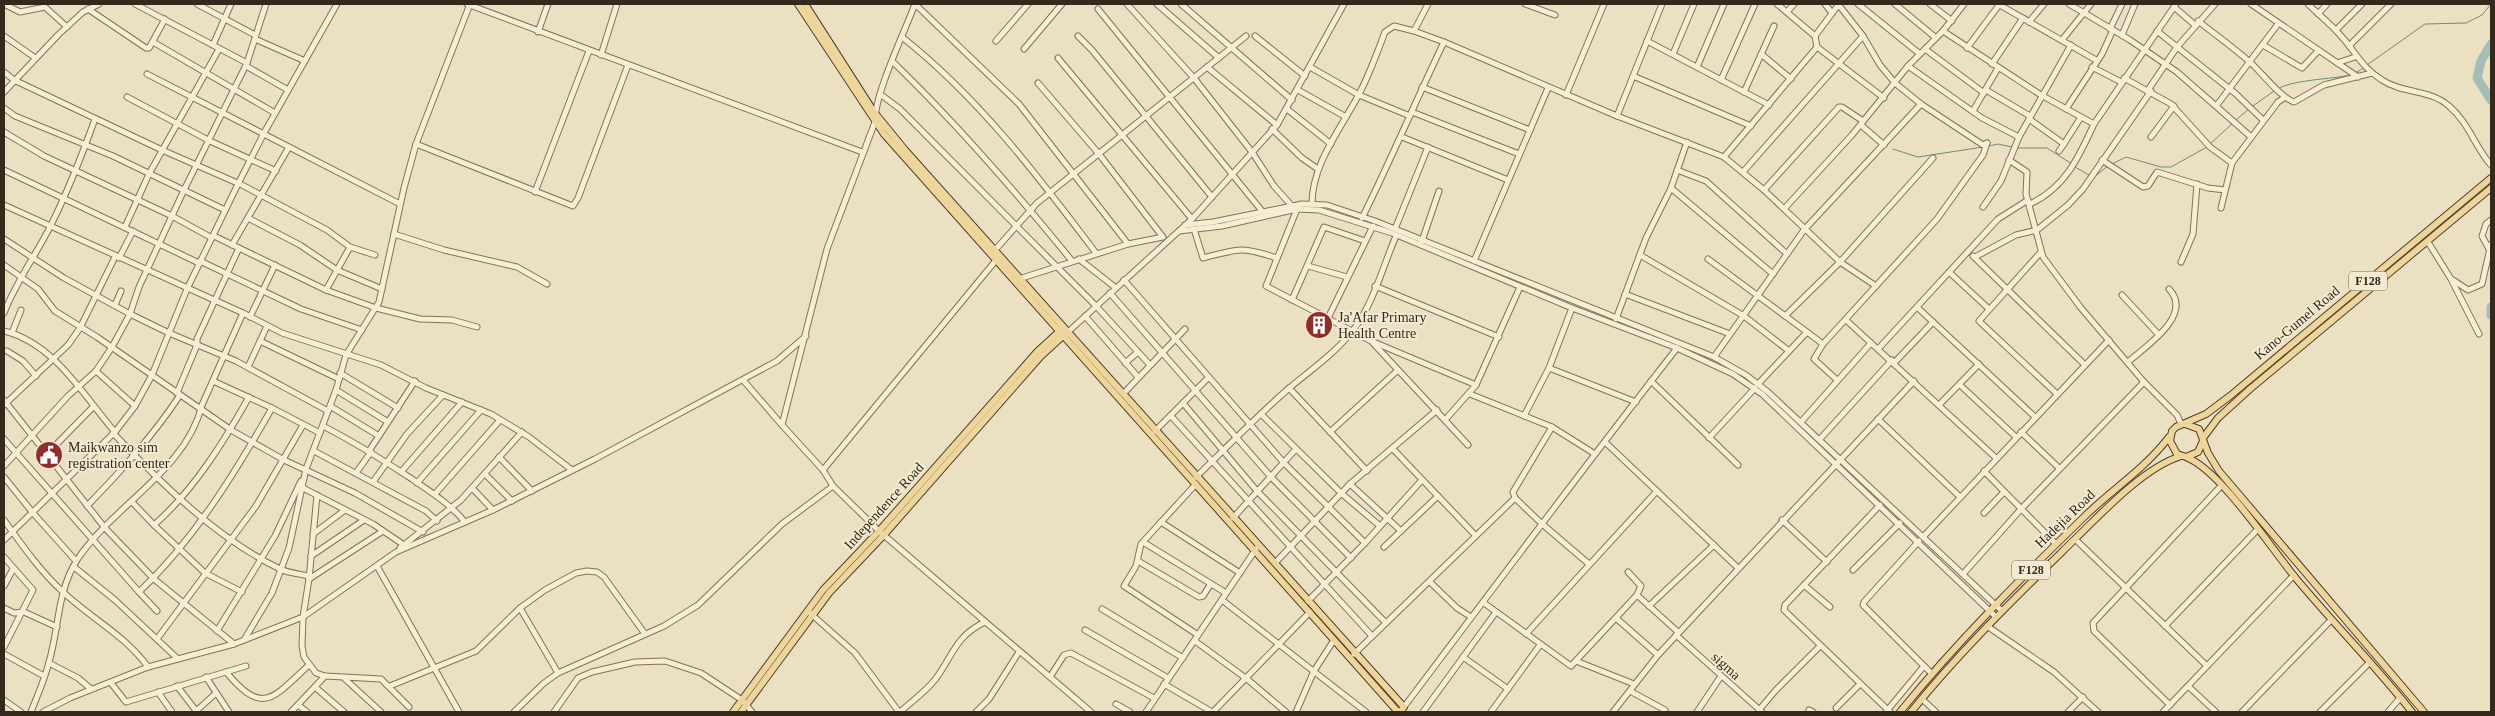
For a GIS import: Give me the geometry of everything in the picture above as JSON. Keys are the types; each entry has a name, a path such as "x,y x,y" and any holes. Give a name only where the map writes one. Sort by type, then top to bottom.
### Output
{"main road":[{"path":"798,4 875,122 1022,278 1064,331 1257,548 1275,564 1308,601 1400,711"},
{"path":"804,4 874,112 943,196 997,259 1123,394 1196,480 1233,518 1334,640 1400,711"},
{"name":"Kano-Gumel Road","path":"2183,424 2206,414 2230,396 2491,178"},
{"name":"Kano-Gumel Road","path":"2203,439 2224,412 2250,389 2491,188"},
{"path":"2383,269 2388,275"},
{"name":"Independence Road","path":"733,712 744,703 809,612 881,534 1037,352 1064,331"},
{"path":"2183,424 2194,426 2203,439 2213,462 2224,477 2424,712"},
{"name":"F128","path":"2170,436 2172,431 2183,424"},
{"path":"2170,436 2171,446 2184,457 2202,465 2331,620 2412,712"},
{"name":"Hadejia Road","path":"1900,712 1990,611 2085,516 2153,457 2170,436"},
{"name":"F128","path":"2184,457 2198,452 2203,439"},
{"name":"Hadejia Road","path":"1911,712 1987,626 2097,516 2156,467 2184,457"},
{"name":"Independence Road","path":"742,712 744,703"}],"street":[{"path":"44,4 67,27"},
{"path":"4,92 34,58 67,27 88,9 99,4"},
{"path":"135,4 213,45 288,90"},
{"path":"198,4 255,37 304,61"},
{"path":"213,45 231,4"},
{"path":"4,466 16,451 96,371 112,347 130,314 146,270 184,190 247,65 266,4"},
{"path":"4,540 114,433 135,406 152,374 187,289 251,158 337,4"},
{"path":"217,631 275,536 303,477 324,426 346,355 376,308 416,144 469,4 538,32 862,152"},
{"path":"538,32 548,4"},
{"path":"601,55 616,4"},
{"path":"782,425 828,249 862,152 875,122 874,112 880,94 915,4 1019,104 1128,244"},
{"path":"996,41 1028,4"},
{"path":"1024,49 1062,4"},
{"path":"1127,4 1194,78 1252,152 1274,186 1291,205"},
{"path":"1157,4 1219,58"},
{"path":"1181,4 1292,100"},
{"path":"1064,331 1085,316 1192,219 1274,127 1298,90 1344,4"},
{"path":"1414,31 1428,4"},
{"path":"1525,4 1554,15"},
{"path":"1566,95 1604,4"},
{"path":"1617,116 1662,4"},
{"path":"1673,54 1694,4"},
{"path":"1697,67 1724,4"},
{"path":"1721,80 1755,4"},
{"path":"1777,4 1815,36 1817,46 1884,98"},
{"path":"1787,12 1794,4"},
{"path":"1825,4 1832,13"},
{"path":"1815,36 1839,4 1863,36 1876,60 1895,83 1921,104 1985,144 1978,162 1937,219 1823,344 1814,359 1837,380"},
{"path":"1858,4 1920,54"},
{"path":"1895,4 1936,38"},
{"path":"1930,4 1952,21"},
{"path":"1784,208 1884,98 1908,66 1952,21 1964,4"},
{"path":"1967,48 1998,4 2096,60"},
{"path":"2029,22 2044,4"},
{"path":"2069,4 2144,48 2165,63 2250,136"},
{"path":"2062,40 2091,4"},
{"path":"2066,110 2096,60 2102,54 2122,4"},
{"path":"2122,35 2135,4"},
{"path":"1976,258 2016,235 2037,230 2076,197 2092,174 2106,163 2165,63 2196,23 2215,4"},
{"path":"2251,4 2356,75"},
{"path":"2308,4 2336,30 2355,57 2388,84 2432,95 2449,105 2464,122 2491,165"},
{"path":"2318,14 2327,4"},
{"path":"2336,30 2362,4"},
{"path":"2349,46 2391,4"},
{"path":"1879,348 1918,308 1998,219 2029,202 2039,200 2061,183 2087,143 2094,124 2122,80 2175,5 2196,23 2250,62 2279,90 2284,98"},
{"path":"5,6 20,12 45,7 50,10"},
{"path":"88,9 146,48 153,42 165,19"},
{"path":"1098,9 1170,97 1230,176 1262,212"},
{"path":"1992,64 2022,18"},
{"path":"2216,105 2278,24"},
{"path":"1312,204 1312,189 1318,169 1359,94 1385,32 1394,26 1444,42 1548,88 1724,157 1784,208 1804,230 1840,262 1876,286"},
{"path":"1744,92 1774,26"},
{"path":"1943,31 2041,95 2094,124"},
{"path":"2157,31 2230,89 2263,120"},
{"path":"4,36 34,58"},
{"path":"1078,36 1092,50 1212,196"},
{"path":"996,249 1050,192 1246,36"},
{"path":"1255,36 1305,76"},
{"path":"1743,172 1863,36"},
{"path":"902,37 935,63 991,121 1050,192 1096,254"},
{"path":"1647,41 1769,105"},
{"path":"153,42 275,112"},
{"path":"1360,222 1402,137 1422,87 1444,42"},
{"path":"2263,45 2302,68 2318,51"},
{"path":"1724,157 1817,46"},
{"path":"1983,207 2001,181 2018,137 2070,46"},
{"path":"125,227 136,199 149,174 219,49"},
{"path":"1925,49 1985,91 2029,117 2064,144"},
{"path":"535,192 589,51"},
{"path":"1761,54 1791,79"},
{"path":"2338,63 2355,57"},
{"path":"1058,58 1192,219"},
{"path":"893,62 924,92 1031,210 1072,261"},
{"path":"416,144 570,206 576,204 628,65"},
{"path":"1908,66 1989,122 2018,137"},
{"path":"1207,67 1274,127 1302,158 1318,169"},
{"path":"1310,67 1359,94 1519,154"},
{"path":"2092,67 2150,90 2174,106 2209,146 2232,163"},
{"path":"1973,111 1998,68"},
{"path":"2221,208 2232,163 2250,136 2278,102 2284,98 2297,100 2324,85 2356,75 2368,69"},
{"path":"4,72 14,80 95,119 262,196 327,230 350,247 375,254"},
{"path":"147,74 400,204"},
{"path":"1633,76 1751,126"},
{"path":"1038,83 1099,154 1167,241"},
{"path":"1422,87 1530,130"},
{"path":"1474,261 1548,88"},
{"path":"1298,90 1346,117"},
{"path":"880,94 900,109 1017,226 1054,267 1096,306 1150,365"},
{"path":"127,97 177,124 276,171"},
{"path":"1714,357 1804,230 1921,104"},
{"path":"1764,190 1839,107 1842,106 1884,145"},
{"path":"2151,137 2174,106"},
{"path":"4,108 15,116 149,174 225,210"},
{"path":"1287,109 1331,144"},
{"path":"2059,151 2081,118"},
{"path":"4,313 22,276 51,226 76,172 95,119"},
{"path":"4,132 44,156 76,172 326,290 376,308 420,319 452,320 477,327"},
{"path":"1402,137 1508,180"},
{"path":"1616,320 1640,255 1671,188 1687,142"},
{"path":"232,245 289,147"},
{"path":"1396,229 1428,147"},
{"path":"1785,316 1840,262 1933,158"},
{"path":"2009,160 2027,172 2029,202 2041,252 2081,308 2144,382 2177,414 2183,424"},
{"path":"2106,163 2143,187 2148,186 2157,172 2225,190"},
{"path":"4,170 159,244 264,290 301,309 362,330"},
{"path":"1677,170 1706,181 1787,254"},
{"path":"2181,262 2193,234 2197,184"},
{"path":"1671,188 1773,274"},
{"path":"1422,241 1439,191"},
{"path":"4,205 117,258 243,313 299,341 381,365 481,410 522,432 572,470"},
{"path":"1185,225 1213,222 1291,205 1327,205 1364,216 1474,261 1572,308 1677,348 1734,374 1757,386 1837,460 1921,539 1996,617"},
{"path":"1297,210 1266,286 1353,330 1371,342 1476,385"},
{"path":"1179,231 1222,226 1297,210 1319,210 1373,226 1520,286 1544,293 1714,357 1757,386 1801,422 1820,439 1837,460 1880,505 1964,573 2002,611"},
{"path":"248,218 300,245 337,270 382,289"},
{"path":"2451,279 2468,290 2482,284 2490,247 2482,236 2486,224 2491,220"},
{"path":"1328,318 1373,226"},
{"path":"1292,300 1324,227 1365,241"},
{"path":"1194,229 1204,258 1222,252 1247,248 1276,258"},
{"path":"133,231 96,294 80,328 55,359 4,403 86,506 154,579 182,604 234,644"},
{"path":"394,234 444,250 518,268 547,284"},
{"path":"1022,278 1128,244 1162,236"},
{"path":"1198,635 1126,589 1124,583 1138,561 1143,542 1212,462 1289,388 1304,379 1353,330 1363,314 1396,236"},
{"path":"4,239 32,258 130,314 169,334 226,356 379,436"},
{"path":"2428,242 2451,279 2479,334"},
{"path":"326,290 350,247"},
{"path":"86,506 135,456 161,424 178,394 197,345 197,339 225,273 238,248"},
{"path":"1969,252 2086,365"},
{"path":"2041,252 1980,318 1980,324 2057,394"},
{"path":"1640,255 1744,316 1789,351"},
{"path":"823,470 997,259"},
{"path":"1079,259 1116,288"},
{"path":"1708,260 1823,344"},
{"path":"4,264 38,289 55,311 152,374 201,411 284,460 355,493 423,532"},
{"path":"250,317 275,265"},
{"path":"1308,266 1347,277"},
{"path":"1950,272 1989,309"},
{"path":"1124,280 1250,426 1327,508 1365,543"},
{"path":"1375,286 1499,337"},
{"path":"1445,420 1476,385 1499,337 1520,286"},
{"path":"2128,362 2158,334 2176,312 2177,301 2169,289"},
{"path":"115,305 121,291"},
{"path":"1110,293 1271,477 1351,558"},
{"path":"1625,294 1730,334"},
{"path":"2122,295 2158,334"},
{"path":"1524,416 1549,368 1572,308"},
{"path":"1918,308 2035,417"},
{"path":"12,333 21,310"},
{"path":"31,712 49,663 63,592 76,561 92,541 157,476 185,443 226,356 243,313"},
{"path":"1085,316 1138,377"},
{"path":"1846,320 1879,348 1996,458"},
{"path":"1820,439 1933,322"},
{"path":"248,367 267,326"},
{"path":"1123,394 1185,329"},
{"path":"4,331 12,333 55,359 114,433 135,456 181,499 230,540 281,570 309,577 383,531"},
{"path":"1709,438 1807,332"},
{"path":"396,552 512,501 743,380 777,361 806,336"},
{"path":"1932,674 1863,606 1921,539 2109,340"},
{"path":"260,341 340,376 398,408"},
{"path":"1371,342 1468,445"},
{"path":"1801,422 1871,343"},
{"path":"1400,711 1484,603 1540,523 1677,348"},
{"path":"7,351 23,361 36,376"},
{"path":"1125,363 1138,352"},
{"path":"1940,405 1979,364"},
{"path":"1549,368 1636,402"},
{"path":"1330,432 1398,370"},
{"path":"96,371 135,406"},
{"path":"1155,431 1208,378"},
{"path":"743,380 823,470 833,486 881,534 1091,712"},
{"path":"213,381 272,408 320,433"},
{"path":"356,472 415,381"},
{"path":"1651,381 1738,465"},
{"path":"1613,712 1634,684 1677,634 1837,460 1914,381"},
{"path":"1964,573 2021,509 2144,382"},
{"path":"1960,385 2016,437"},
{"path":"1289,388 1367,471"},
{"path":"336,390 388,422"},
{"path":"373,482 407,434 443,394"},
{"path":"1470,394 1552,427 1595,454"},
{"path":"154,526 181,499 231,430 249,397"},
{"path":"401,472 462,402"},
{"path":"1183,403 1257,491 1386,623"},
{"path":"46,455 93,407"},
{"path":"139,592 154,579 203,517 272,408"},
{"path":"417,483 481,410"},
{"path":"1275,564 1340,493 1437,410"},
{"path":"1261,414 1340,493 1380,526"},
{"path":"1171,416 1372,636"},
{"path":"1878,419 1960,497"},
{"path":"435,494 500,420"},
{"path":"157,639 256,506 303,425"},
{"path":"324,426 370,451 435,494 453,507 465,522"},
{"path":"1552,427 1515,486 1515,498 1540,523 1589,564"},
{"path":"43,712 91,689 148,668 244,641 303,617 377,566 453,507 522,432"},
{"path":"2021,432 2060,468"},
{"path":"4,439 92,541 157,611"},
{"path":"1605,442 1738,568"},
{"path":"1233,518 1296,449"},
{"path":"1393,449 1476,536"},
{"path":"314,450 426,511 437,520"},
{"path":"499,457 532,491"},
{"path":"1984,471 2056,544"},
{"path":"485,474 512,501"},
{"path":"4,476 33,513 76,561"},
{"path":"244,641 272,593 281,570 295,528 303,477"},
{"path":"1308,601 1351,558 1422,480"},
{"path":"1350,484 1401,531"},
{"path":"514,712 544,683 558,673 664,626 698,605 782,524 833,486"},
{"path":"2170,705 2092,628 2093,623 2221,486"},
{"path":"301,487 364,520 404,545"},
{"path":"472,488 493,510"},
{"path":"1526,634 1657,491"},
{"path":"1984,513 2004,492"},
{"path":"317,494 303,617 302,646 309,665 316,672 325,676 374,678 390,686 410,707"},
{"path":"1384,547 1438,496"},
{"path":"1354,654 1515,498"},
{"path":"132,502 154,526 205,573 242,592"},
{"path":"1880,505 1785,605 1784,610 1888,711 1924,666"},
{"path":"313,534 345,510"},
{"path":"4,520 63,592 127,643 148,668"},
{"path":"311,556 364,520"},
{"path":"1782,520 1827,562"},
{"path":"1161,522 1240,573"},
{"path":"1854,570 1900,523"},
{"path":"2165,626 2257,530"},
{"path":"2075,539 2207,666"},
{"path":"1143,542 1210,585 1226,593"},
{"path":"1649,606 1714,545"},
{"path":"1147,712 1154,698 1195,641 1257,548"},
{"path":"4,557 32,590 4,647"},
{"path":"1138,561 1199,597 1203,596 1210,585"},
{"path":"377,566 459,712"},
{"path":"74,567 178,659"},
{"path":"4,586 14,569"},
{"path":"390,686 476,651 520,608 545,590 576,573 596,572 604,577 645,634"},
{"path":"1484,603 1568,666 1576,661 1637,595 1642,586 1628,572"},
{"path":"2163,712 2294,575"},
{"path":"1430,582 1457,608 1471,618"},
{"path":"1804,585 1830,607"},
{"name":"sigma","path":"1637,595 1721,676 1761,711"},
{"path":"1222,600 1366,712"},
{"path":"4,608 10,612 20,612 57,627"},
{"path":"520,608 558,673"},
{"path":"1102,609 1183,658"},
{"path":"809,612 855,653 900,712 936,678 955,645 972,628 985,622"},
{"path":"1164,684 1212,712 1310,612"},
{"path":"1423,712 1496,612"},
{"path":"1616,618 1658,655"},
{"path":"2242,712 2331,620"},
{"path":"1987,626 2054,672 2098,712"},
{"path":"1085,630 1168,678"},
{"path":"1296,712 1314,671 1334,640"},
{"path":"1195,641 1247,678 1286,712"},
{"path":"1491,712 1540,645"},
{"path":"1761,711 1776,690 1820,646"},
{"path":"976,712 990,699 1019,652"},
{"path":"1050,677 1064,655 1071,653 1154,698"},
{"path":"4,654 44,676"},
{"path":"1463,657 1508,689"},
{"path":"1576,661 1634,684"},
{"path":"554,712 578,678 635,662 665,662 701,673 744,703 752,712"},
{"path":"49,663 78,678 91,689"},
{"path":"2320,712 2369,663"},
{"path":"226,672 241,693 252,700 263,703 271,700 309,665"},
{"path":"111,683 126,702 246,666"},
{"path":"291,712 325,676"},
{"path":"1697,712 1721,676"},
{"path":"206,677 229,712"},
{"path":"344,678 381,712"},
{"path":"1836,708 1860,684"},
{"path":"177,686 196,712 216,694"},
{"path":"2188,686 2216,712"},
{"path":"315,687 344,712"},
{"path":"1630,691 1665,710"},
{"path":"158,692 172,712"},
{"path":"2068,712 2083,697"},
{"path":"2388,712 2400,698"},
{"path":"1922,699 1936,712"},
{"path":"4,700 21,712"},
{"path":"1116,704 1130,712"},
{"path":"298,705 307,712"}],"waterway":[{"path":"2367,65 2425,24 2466,23 2482,15 2491,4"},
{"path":"2491,44 2481,61 2477,78 2491,100"},
{"path":"2355,73 2364,68"},
{"path":"2278,89 2302,82 2351,75"},
{"path":"2253,106 2274,91"},
{"path":"2236,120 2250,108"},
{"path":"2210,144 2233,123"},
{"path":"1989,146 1998,144 2012,147"},
{"path":"1893,149 1918,157 1983,147"},
{"path":"2112,164 2126,157 2161,167 2171,167 2207,147"},
{"path":"2016,148 2047,148 2072,164"},
{"path":"2094,177 2108,166"},
{"path":"2075,167 2089,175"},
{"path":"2491,307 2491,315"}],"place":[{"name":"Ja'Afar Primary Health Centre","path":"1319,325"},
{"name":"Maikwanzo sim registration center","path":"49,455"}]}
